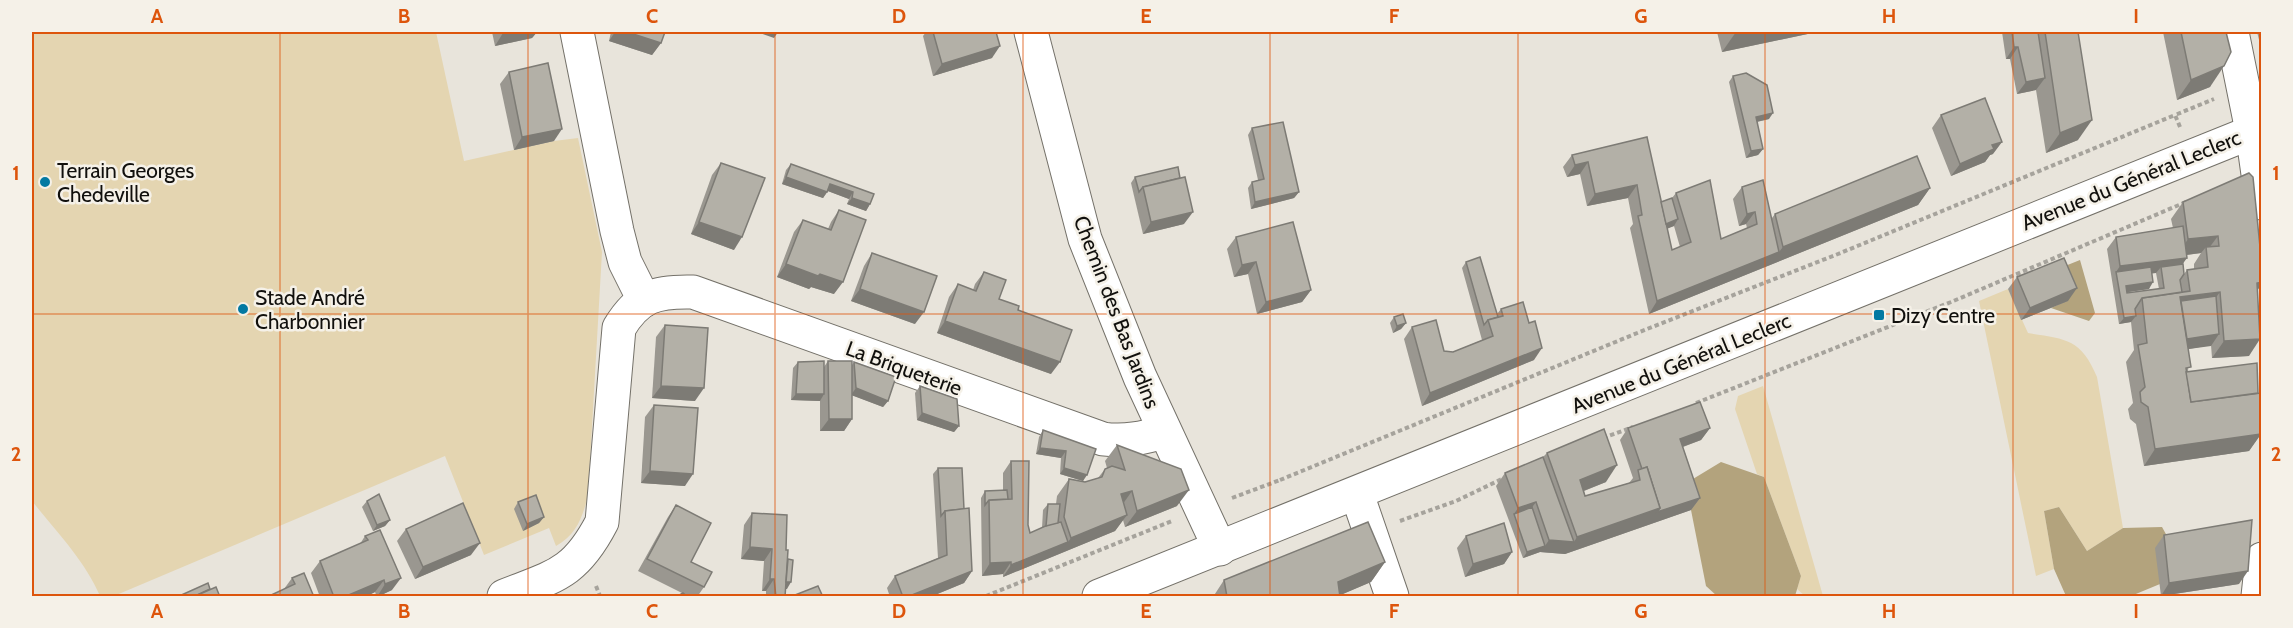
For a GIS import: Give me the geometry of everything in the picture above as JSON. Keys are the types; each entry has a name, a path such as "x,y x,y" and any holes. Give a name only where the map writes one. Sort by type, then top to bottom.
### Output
{"street":[{"path":"577,32 617,231 625,262 644,300"},
{"name":"Chemin des Bas Jardins","path":"1031,32 1085,239 1140,377 1220,549"},
{"path":"2232,32 2257,130 2262,203"},
{"name":"Avenue du Général Leclerc","path":"1099,597 2257,130"},
{"name":"La Briqueterie","path":"504,597 559,574 572,565 583,555 602,522 620,328 630,309 644,300 673,291 693,292 1103,439 1139,440 1164,432"},
{"path":"1357,494 1392,597"},
{"path":"2258,597 2262,559"}],"path":[{"path":"1280,480 1647,329 1838,254 2175,114"},
{"path":"1686,407 1962,297 2193,199"},
{"path":"1599,440 1642,423"},
{"path":"1370,532 1456,501 1508,477"}],"shaded area":[{"name":"Stade André Charbonnier","path":"32,32 436,32 464,161 554,141 578,138 602,252 588,496 574,531 556,546 549,528 484,555 445,456 114,596 100,596 78,558 32,501"},
{"path":"2080,260 2095,313 2089,321 2051,308 2068,300 2055,270"},
{"path":"2008,289 2028,333 2062,339 2078,348 2091,364 2097,377 2123,528 2087,551 2059,507 2044,511 2054,569 2036,576 1979,301"},
{"path":"1763,386 1823,596 1805,596 1797,589 1801,576 1764,477 1757,474 1735,409 1738,396"},
{"path":"1721,462 1764,477 1801,576 1795,596 1717,596 1706,586 1691,510 1683,485"},
{"path":"2059,507 2087,551 2123,528 2162,527 2172,545 2160,584 2131,596 2066,596 2054,569 2044,511"}],"building":[{"path":"627,32 665,32 661,43"},
{"path":"933,32 996,32 1000,46 942,64"},
{"path":"2012,32 2038,32 2045,78 2026,82 2018,47 2014,47"},
{"path":"2045,32 2078,32 2092,120 2060,133"},
{"path":"2181,32 2226,32 2231,52 2224,66 2191,80"},
{"path":"548,63 562,129 522,137 509,72"},
{"path":"1746,73 1767,85 1773,113 1756,117 1763,149 1751,151 1733,76"},
{"path":"1985,98 2002,142 1992,145 1994,149 1960,164 1941,115"},
{"path":"1283,122 1299,192 1255,202 1252,182 1264,179 1252,128"},
{"path":"1647,137 1672,250 1691,242 1676,193 1710,180 1721,239 1757,224 1755,212 1747,214 1742,187 1763,180 1779,252 1657,301 1638,216 1642,215 1637,185 1595,194 1588,162 1575,165 1572,155"},
{"path":"1917,156 1930,188 1783,247 1775,214"},
{"path":"721,163 765,178 742,237 699,222"},
{"path":"791,164 874,194 870,204 852,198 853,192 830,184 827,192 786,177"},
{"path":"1178,167 1180,178 1143,187 1139,192 1135,177"},
{"path":"2249,173 2253,177 2262,267 2262,282 2257,283 2260,339 2224,341 2220,292 2180,297 2191,367 2186,368 2191,402 2261,393 2261,434 2155,449 2148,407 2141,402 2140,392 2145,387 2138,345 2147,343 2142,298 2190,291 2187,270 2208,267 2206,247 2219,246 2218,236 2188,239 2183,202"},
{"path":"1185,177 1193,212 1151,222 1143,187"},
{"path":"1672,198 1678,219 1666,224 1661,202"},
{"path":"839,210 866,220 843,282 820,274 818,276 786,264 803,220 831,230"},
{"path":"1293,222 1311,290 1266,302 1256,262 1242,265 1236,237"},
{"path":"2183,226 2187,258 2120,266 2116,237"},
{"path":"872,253 937,276 924,312 860,289"},
{"path":"1480,257 1498,317 1488,320 1484,325 1466,262"},
{"path":"2064,258 2077,288 2030,308 2017,277"},
{"path":"2183,264 2184,274 2180,280 2182,292 2142,298 2135,309 2136,316 2124,318 2116,272 2151,267 2153,282 2126,286 2127,293 2164,288 2161,267"},
{"path":"984,272 1006,280 999,299 1019,306 1018,310 1072,330 1060,362 945,321 958,284 976,291"},
{"path":"2216,296 2219,334 2187,339 2181,301"},
{"path":"1523,302 1529,323 1535,321 1542,348 1430,393 1412,327 1436,320 1444,351 1453,352 1493,336 1488,320 1503,316 1501,309"},
{"path":"1403,314 1406,323 1397,326 1394,317"},
{"path":"665,325 708,328 704,388 661,386"},
{"path":"824,361 824,394 796,394 798,362"},
{"path":"828,361 852,361 852,419 829,419"},
{"path":"854,362 896,377 888,401 856,388"},
{"path":"2257,363 2258,393 2191,402 2186,372"},
{"path":"920,386 957,399 959,426 922,413"},
{"path":"1700,402 1710,428 1680,439 1700,498 1657,512 1660,508 1647,467 1642,469 1628,428"},
{"path":"654,405 698,408 693,474 650,471"},
{"path":"1604,429 1617,465 1580,480 1585,496 1640,480 1638,470 1647,467 1660,508 1577,537 1547,453"},
{"path":"1043,430 1096,449 1087,475 1064,468 1066,451 1040,448"},
{"path":"1117,445 1181,469 1189,490 1137,511 1132,491 1121,494 1127,515 1071,538 1064,517 1069,479 1085,482 1102,477 1105,469 1112,466 1125,470"},
{"path":"1543,457 1574,542 1549,540 1536,502 1518,508 1505,473"},
{"path":"1011,461 1029,461 1028,525 1030,533 1061,522 1068,542 1011,565 1011,562 990,563 989,500 1012,499"},
{"path":"938,468 962,468 964,509 945,511 941,516"},
{"path":"1007,490 1008,499 989,500 985,505 985,491"},
{"path":"379,494 390,520 377,525 367,501"},
{"path":"536,495 544,517 527,524 518,502"},
{"path":"463,503 480,543 423,567 406,529"},
{"path":"1048,504 1060,504 1058,523 1046,526"},
{"path":"676,505 711,523 691,562 712,572 704,587 647,559"},
{"path":"1532,507 1545,546 1527,552 1514,514"},
{"path":"969,508 972,571 903,597 895,576 947,555 945,511"},
{"path":"752,513 787,515 786,550 788,550 785,597 776,597 774,579 770,579 772,549 750,547"},
{"path":"2252,520 2248,571 2169,583 2164,535"},
{"path":"1368,522 1385,562 1338,582 1340,597 1227,597 1224,580"},
{"path":"1504,523 1512,552 1473,564 1466,536"},
{"path":"380,530 401,578 385,584 384,580 344,597 334,597 320,561 368,540 365,536"},
{"path":"788,559 793,560 791,582 786,582"},
{"path":"304,573 314,597 267,597 295,584 292,578"},
{"path":"208,583 210,589 193,597 177,597"},
{"path":"818,586 823,597 790,597"},
{"path":"216,587 220,597 193,597"},
{"path":"683,593 688,597 676,597"}],"place":[{"name":"Terrain Georges Chedeville","path":"45,182"},
{"name":"Stade André Charbonnier","path":"243,309"},
{"name":"Dizy Centre","path":"1879,315"}]}
